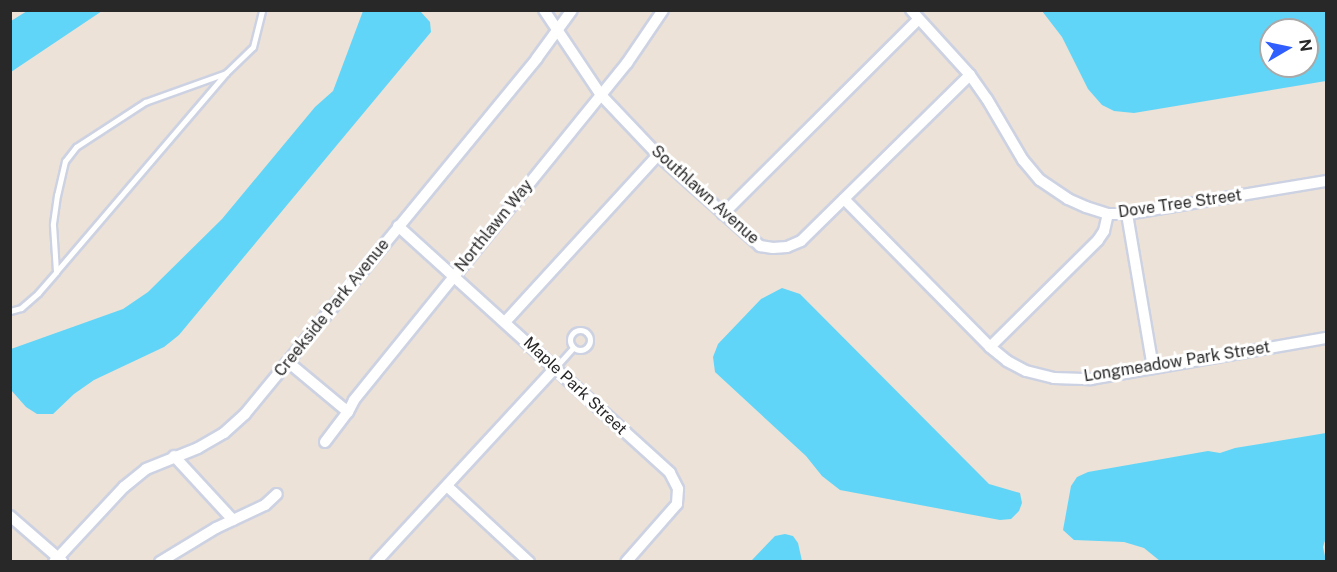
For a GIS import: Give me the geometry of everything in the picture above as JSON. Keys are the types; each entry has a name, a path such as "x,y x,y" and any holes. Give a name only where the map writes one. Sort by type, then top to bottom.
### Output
{"street":[{"name":"Southlawn Avenue","path":"544,10 601,95 658,155 760,246 787,247 801,241 970,75"},
{"name":"Creekside Park Avenue","path":"58,560 124,487 146,469 198,448 224,433 244,414 572,10"},
{"name":"Northlawn Way","path":"325,442 348,412 354,400 601,95 663,10"},
{"name":"Dove Tree Street","path":"911,10 970,75 1023,160 1040,180 1068,199 1108,214 1127,214 1326,181"},
{"path":"723,214 919,19"},
{"path":"505,322 658,155"},
{"name":"Longmeadow Park Street","path":"844,199 990,347 1007,362 1026,371 1054,378 1091,379 1326,338"},
{"path":"990,347 1098,240 1104,231 1108,214"},
{"path":"1127,214 1153,368"},
{"name":"Maple Park Street","path":"398,226 670,473 678,489 677,504 626,561"},
{"path":"288,362 348,412"},
{"path":"376,561 554,369"},
{"path":"174,456 233,520"},
{"path":"447,486 529,561"},
{"path":"160,561 233,520 265,505 277,494"},
{"path":"10,516 58,560"}],"lane":[{"path":"10,311 21,308 38,293 226,73 253,47 262,10"},
{"path":"56,272 53,225 57,195 65,162 76,147 145,102 226,73"},
{"path":"554,369 573,348"}],"water":[{"path":"27,11 102,11 11,72 11,21"},
{"path":"363,11 420,11 430,22 431,32 179,335 164,347 94,380 74,394 53,414 37,414 26,407 11,390 11,349 123,309 148,292 222,219 315,107 333,91"},
{"path":"1042,11 1326,11 1326,81 1134,113 1114,111 1102,105 1088,89 1062,37"},
{"path":"782,288 800,294 989,484 1020,493 1022,503 1019,511 1011,519 1000,520 840,490 822,476 806,456 715,372 713,357 718,344 761,299"},
{"path":"1326,433 1326,537 1323,547 1326,561 1160,561 1144,548 1124,542 1074,540 1063,530 1071,486 1077,477 1088,472 1208,451 1220,453 1235,448"},
{"path":"785,534 793,536 798,543 802,561 751,561 775,536"}]}
